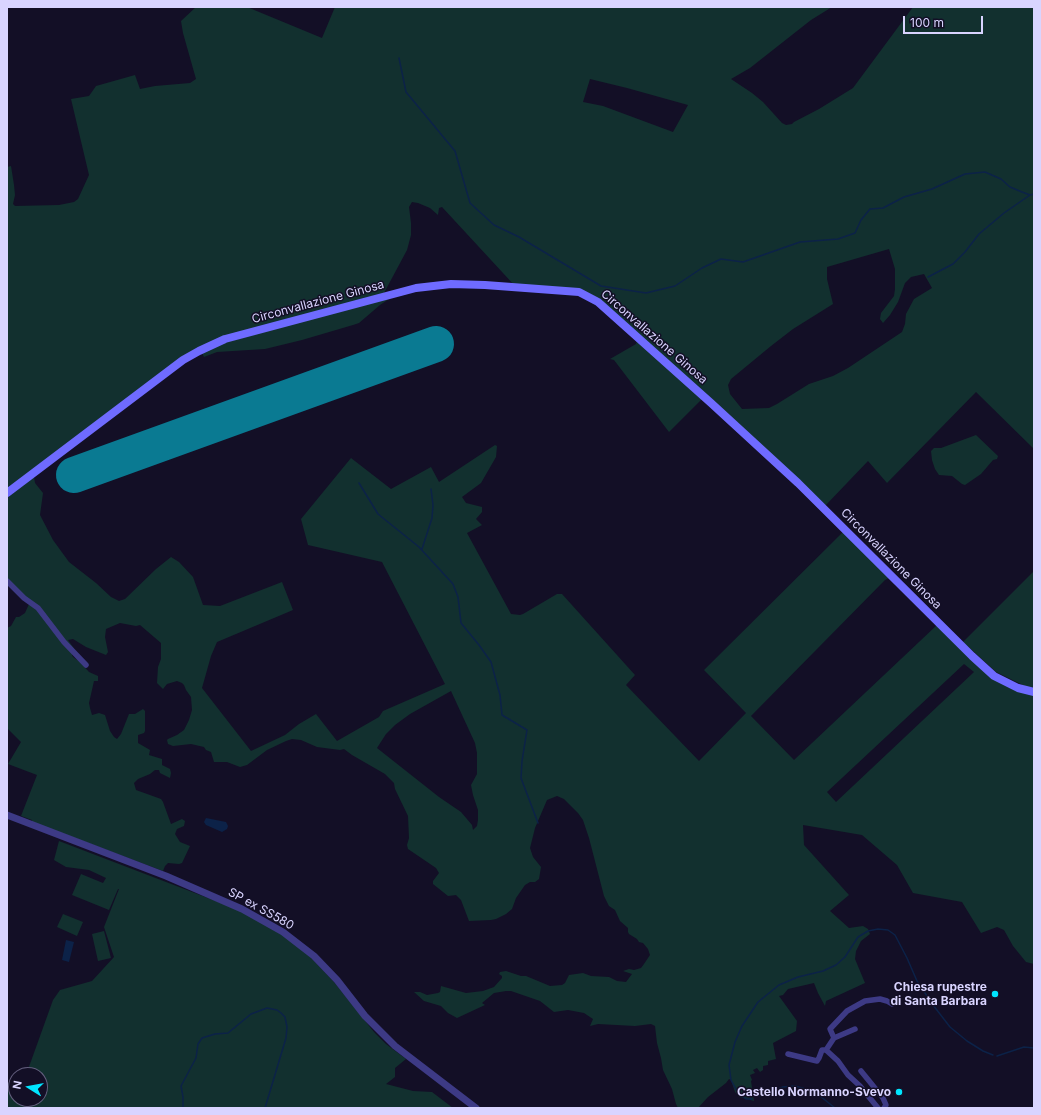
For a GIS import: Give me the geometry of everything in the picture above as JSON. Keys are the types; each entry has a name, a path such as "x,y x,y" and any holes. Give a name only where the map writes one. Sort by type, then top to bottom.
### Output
{"main road":[{"name":"Circonvallazione Ginosa","path":"7,493 183,360 225,339 416,288 451,284 579,292 598,302 711,403 792,478 994,676 1018,688 1034,692"}],"street":[{"path":"7,581 24,598 38,608 64,642 86,665"},
{"name":"SP ex SS580","path":"7,816 166,876 242,909 283,932 314,956 337,980 365,1016 395,1046 476,1108"},
{"path":"834,1038 830,1029 847,1011 865,1001 880,1000 887,1001 892,1004"},
{"path":"788,1054 817,1060 822,1050 826,1050 834,1038 855,1029"},
{"path":"826,1050 838,1061 848,1075 860,1086 878,1108"},
{"path":"861,1071 883,1098 886,1105 884,1108"}],"green space":[{"path":"196,7 247,7 322,38 335,7 832,7 811,20 750,68 731,79 763,102 782,123 786,125 792,124 853,88 913,7 1034,7 1034,449 976,392 887,483 868,461 825,506 596,297 515,286 442,207 439,208 438,215 430,208 412,202 409,207 411,235 407,250 384,293 212,343 7,492 7,167 11,166 15,195 13,204 15,206 59,205 74,202 78,199 89,175 71,99 89,96 96,86 135,75 140,89 190,83 196,79 181,21","holes":["590,79 627,88 688,105 673,132 603,106 583,102","889,249 895,269 895,289 894,296 881,313 880,319 883,323 898,302 905,283 911,277 924,274 932,288 914,299 906,314 902,332 848,368 833,376 809,384 769,408 742,409 730,394 728,385 731,379 793,329 833,304 827,279 827,267"]},
{"path":"392,297 359,323 353,325 265,349 217,352 204,357 202,353 223,343"},
{"path":"637,340 702,399 669,432 614,360 610,359 636,344"},
{"path":"976,435 998,456 997,459 993,460 981,474 965,485 952,476 939,475 932,460 931,451 934,448 941,448"},
{"path":"495,445 497,446 496,457 481,483 462,497 466,503 482,507 482,512 476,519 482,525 467,533 511,614 523,614 557,594 562,594 635,675 626,685 699,761 746,713 704,670 843,532 889,578 885,580 751,716 794,760 937,625 974,662 1034,695 1034,964 1026,962 1013,946 1004,930 997,927 981,933 962,902 913,893 897,865 862,835 803,825 804,845 849,895 830,911 849,928 863,926 868,929 870,934 861,941 856,951 855,959 865,983 826,1001 825,1006 814,983 788,989 783,995 779,996 797,1021 796,1031 773,1043 776,1059 768,1061 768,1065 763,1066 763,1070 760,1072 757,1068 753,1070 755,1073 750,1075 752,1080 754,1101 739,1097 735,1092 731,1080 729,1079 708,1097 698,1108 678,1108 672,1089 663,1070 655,1026 651,1024 635,1026 598,1024 590,1026 593,1019 584,1013 568,1010 554,1012 540,1001 511,991 494,993 482,1003 485,1005 457,1018 448,1013 441,1006 424,1001 414,992 420,992 427,995 438,993 440,992 441,986 466,993 483,991 494,987 502,978 499,974 500,972 506,971 521,976 526,976 550,986 562,985 565,983 569,975 583,973 591,976 609,977 617,981 626,982 632,974 623,971 641,968 650,955 648,949 643,943 639,942 629,934 628,928 620,921 615,910 609,906 604,896 583,820 564,799 557,796 547,800 535,828 530,848 533,857 541,867 539,879 525,885 516,898 512,909 506,914 491,920 469,921 461,900 456,895 448,896 433,884 433,881 439,873 436,868 408,849 408,816 395,789 394,783 385,774 344,749 340,750 317,747 301,740 292,739 267,750 247,765 240,767 227,762 214,762 211,752 206,750 204,747 191,744 173,746 168,744 167,740 184,730 189,720 192,710 191,697 182,683 177,681 167,684 163,689 157,683 158,667 161,659 161,643 140,625 136,626 120,623 106,629 105,637 108,652 106,655 86,647 73,639 68,640 75,650 73,650 73,657 89,672 98,676 98,681 94,681 89,703 90,708 92,715 99,713 105,715 110,731 114,737 117,739 121,734 129,714 135,714 143,709 145,711 145,731 144,733 138,735 138,743 150,750 149,755 162,759 162,765 170,769 171,773 170,778 160,773 159,770 155,770 138,779 134,783 136,790 161,799 171,824 182,819 185,821 184,826 177,829 175,834 180,842 190,846 182,863 168,863 163,871 32,822 32,820 21,816 37,775 8,764 21,742 7,728 7,628 11,626 16,617 19,617 25,613 29,604 7,581 7,498 34,477 35,483 43,493 40,515 53,540 69,562 111,597 119,601 125,599 156,569 171,557 179,562 193,577 203,605 220,606 282,582 293,610 217,642 211,656 202,688 251,751 285,735 299,724 316,714 337,741 379,717 383,711 445,684 382,562 308,545 301,519 351,458 391,489 431,467 439,482","holes":["964,664 974,672 836,802 827,792","451,691 475,743 477,753 477,774 471,785 478,810 478,820 477,826 473,830 472,825 461,812 439,797 377,748 386,734 395,725 410,714"]},
{"path":"1034,571 1034,688 1027,687 996,672 963,642"},
{"path":"59,841 247,913 298,944 334,982 374,1032 386,1044 406,1059 395,1068 395,1077 386,1084 413,1091 432,1092 453,1108 7,1108 7,1083 8,1107 48,1107 48,1067 29,1067 53,1000 60,990 92,981 114,957 104,927 119,889 109,910 72,895 81,874 103,883 106,878 89,870 66,867 54,860"},
{"path":"63,914 83,922 77,936 57,927"},
{"path":"104,931 111,958 98,961 92,934"}],"water":[{"path":"206,818 226,822 228,826 227,829 222,832 206,825 204,822"},
{"path":"66,940 74,942 69,962 62,960"}],"waterway":[{"path":"399,58 406,92 455,151 470,203 494,225 519,237 601,286 646,293 675,286 702,268 721,259 743,262 800,242 838,239 855,233 861,220 870,209 883,208 904,197 932,189 965,174 985,172 1001,179 1010,187 1030,195 1034,194"},
{"path":"928,277 953,264 965,252 979,234 1004,213 1030,195"},
{"path":"359,483 378,514 419,547 453,584 458,597 461,623 491,662 500,695 502,715 527,730 521,778 538,823"},
{"path":"422,549 432,518 433,505 431,489"},
{"path":"752,1099 746,1099 738,1093 731,1080 729,1065 735,1042 742,1026 758,1002 779,985 798,977 823,971 836,965 845,957 858,937 868,931 878,929 888,930 895,935 917,981 950,1027 967,1041 983,1051 993,1055"},
{"path":"183,1108 181,1086 196,1058 198,1044 202,1038 215,1034 228,1033 251,1014 267,1008 277,1010 281,1013 285,1017 287,1027 286,1038 265,1108"},
{"path":"997,1056 1024,1047 1034,1048"},
{"path":"759,1096 783,1087 795,1086 809,1090 820,1096 835,1108"}],"runway":[{"path":"74,475 436,344"}],"place":[{"name":"Chiesa rupestre di Santa Barbara","path":"995,994"},
{"name":"Castello Normanno-Svevo","path":"899,1092"}]}
